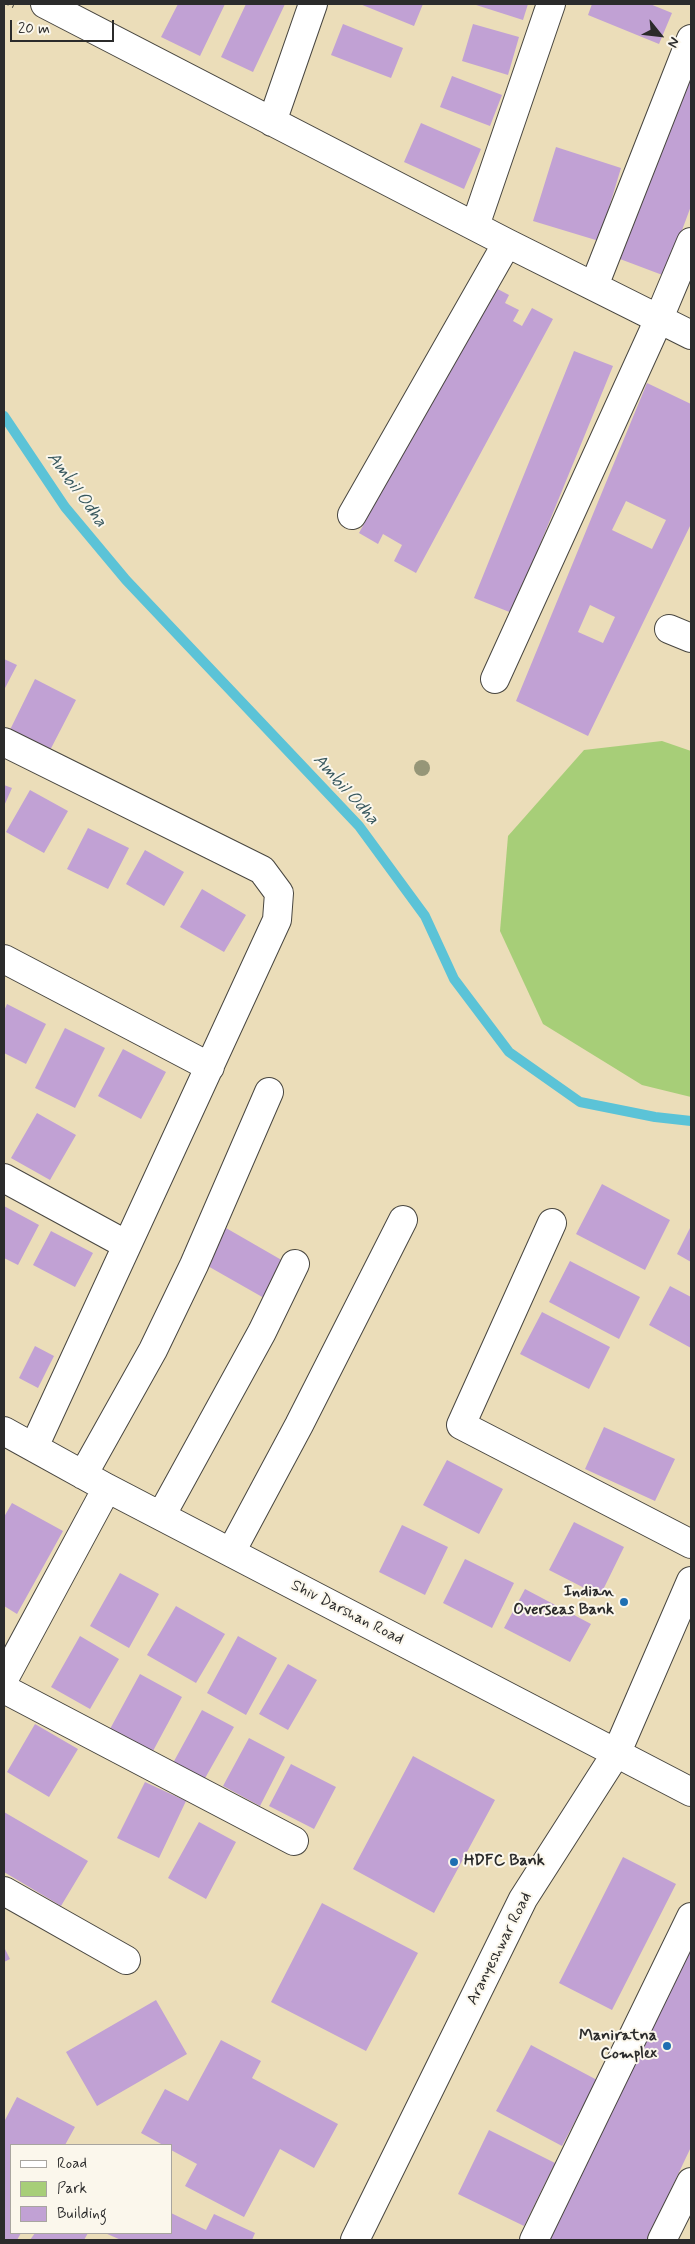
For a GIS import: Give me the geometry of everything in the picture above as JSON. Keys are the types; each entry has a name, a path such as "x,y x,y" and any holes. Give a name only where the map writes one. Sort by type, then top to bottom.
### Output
{"street":[{"path":"45,4 507,243 691,335"},
{"path":"272,122 313,4"},
{"path":"475,226 551,4"},
{"path":"594,286 691,39"},
{"path":"495,679 691,242"},
{"path":"352,514 507,243"},
{"path":"4,742 262,870 279,893 277,920 34,1447"},
{"path":"4,959 210,1067"},
{"path":"83,1475 153,1350 194,1265 269,1092"},
{"path":"4,1178 127,1245"},
{"path":"230,1552 303,1417 403,1220"},
{"path":"552,1224 461,1425 691,1544"},
{"path":"161,1516 258,1340 295,1264"},
{"name":"Shiv Darshan Road","path":"4,1430 107,1488 691,1792"},
{"path":"4,1679 107,1488"},
{"name":"Aranyeshwar Road","path":"355,2240 523,1899 617,1752 691,1581"},
{"path":"4,1689 294,1841"},
{"path":"4,1892 126,1960"},
{"path":"534,2240 691,1917"},
{"path":"662,2240 691,2182"}],"green space":[{"path":"662,741 691,751 691,1097 642,1085 543,1024 500,931 508,836 584,750"}],"building":[{"path":"178,4 225,4 200,56 161,37"},
{"path":"246,4 285,4 253,72 221,57"},
{"path":"360,4 423,4 414,26"},
{"path":"473,4 528,4 523,20"},
{"path":"592,4 650,4 672,13 659,44 588,15"},
{"path":"343,24 403,48 391,78 331,55"},
{"path":"473,24 519,37 508,75 462,61"},
{"path":"691,74 691,206 665,276 620,259"},
{"path":"452,76 502,95 490,126 440,107"},
{"path":"421,123 481,149 464,189 404,162"},
{"path":"556,147 621,168 599,241 533,221"},
{"path":"492,286 509,295 505,303 519,310 513,321 522,326 532,308 553,319 416,573 394,561 402,545 383,534 378,544 359,533"},
{"path":"574,351 613,366 512,613 474,598"},
{"path":"647,383 691,404 691,524 588,736 516,701","holes":["626,501 666,520 652,549 612,530","590,605 615,617 603,643 578,632"]},
{"path":"4,659 17,665 4,690"},
{"path":"35,679 76,700 45,760 5,740"},
{"path":"4,785 12,788 4,806"},
{"path":"30,790 68,811 44,853 6,832"},
{"path":"88,828 129,848 108,889 67,869"},
{"path":"145,850 184,872 164,906 126,884"},
{"path":"202,889 246,915 224,952 180,927"},
{"path":"7,1004 46,1024 26,1064 4,1053 4,1011"},
{"path":"65,1028 105,1048 75,1108 35,1088"},
{"path":"123,1049 166,1072 141,1119 98,1096"},
{"path":"37,1113 76,1135 50,1180 11,1158"},
{"path":"602,1184 670,1220 645,1270 576,1234"},
{"path":"4,1206 39,1225 18,1265 4,1258"},
{"path":"691,1226 691,1262 677,1254"},
{"path":"226,1228 285,1262 264,1298 206,1265"},
{"path":"51,1231 93,1253 75,1287 33,1265"},
{"path":"570,1261 640,1297 619,1339 549,1302"},
{"path":"670,1286 691,1297 691,1348 649,1325"},
{"path":"542,1312 610,1347 589,1389 520,1354"},
{"path":"35,1346 54,1356 38,1388 19,1378"},
{"path":"604,1427 675,1459 655,1501 585,1469"},
{"path":"447,1460 503,1489 479,1534 423,1505"},
{"path":"12,1503 63,1531 17,1614 4,1606 4,1517"},
{"path":"574,1522 624,1547 600,1596 549,1570"},
{"path":"402,1525 448,1547 425,1595 379,1572"},
{"path":"465,1559 514,1583 492,1628 443,1603"},
{"path":"120,1573 159,1594 129,1648 90,1626"},
{"path":"525,1589 591,1624 570,1662 504,1628"},
{"path":"176,1606 225,1634 196,1683 147,1655"},
{"path":"80,1636 119,1659 90,1709 51,1687"},
{"path":"238,1636 277,1658 246,1715 207,1693"},
{"path":"288,1664 317,1680 288,1730 259,1714"},
{"path":"140,1674 182,1697 153,1751 110,1729"},
{"path":"202,1710 234,1727 204,1780 173,1763"},
{"path":"35,1724 78,1749 49,1797 7,1772"},
{"path":"249,1738 285,1757 260,1806 223,1786"},
{"path":"413,1756 495,1800 434,1913 353,1869"},
{"path":"291,1764 336,1787 314,1829 269,1806"},
{"path":"145,1782 186,1801 159,1858 117,1838"},
{"path":"4,1812 88,1861 61,1906 4,1872"},
{"path":"199,1822 236,1842 206,1899 168,1878"},
{"path":"623,1857 676,1884 612,2010 559,1983"},
{"path":"322,1903 418,1953 366,2051 271,2002"},
{"name":"Maniratna Complex","path":"691,1944 691,2147 647,2240 549,2240"},
{"path":"4,1947 10,1959 4,1962"},
{"path":"156,2000 187,2054 97,2106 66,2052"},
{"path":"221,2040 261,2061 252,2078 338,2124 314,2168 280,2149 244,2217 185,2186 197,2164 172,2151 172,2144 161,2144 141,2133 165,2089 188,2101"},
{"path":"531,2045 597,2080 562,2146 496,2111"},
{"path":"17,2097 75,2127 66,2144 10,2144 10,2234 20,2234 17,2240 4,2240 4,2122"},
{"path":"489,2130 555,2163 524,2226 458,2194"},
{"path":"172,2213 206,2230 214,2214 255,2233 252,2240 121,2240 107,2234 172,2234"},
{"path":"34,2234 87,2234 84,2240 30,2240"}],"waterway":[{"name":"Ambil Odha","path":"4,416 65,507 126,580 359,826 425,916 454,979 509,1052 580,1102 655,1117 691,1121"}],"place":[{"name":"Indian Overseas Bank","path":"624,1602"},
{"name":"HDFC Bank","path":"454,1862"},
{"name":"Maniratna Complex","path":"667,2046"}]}
